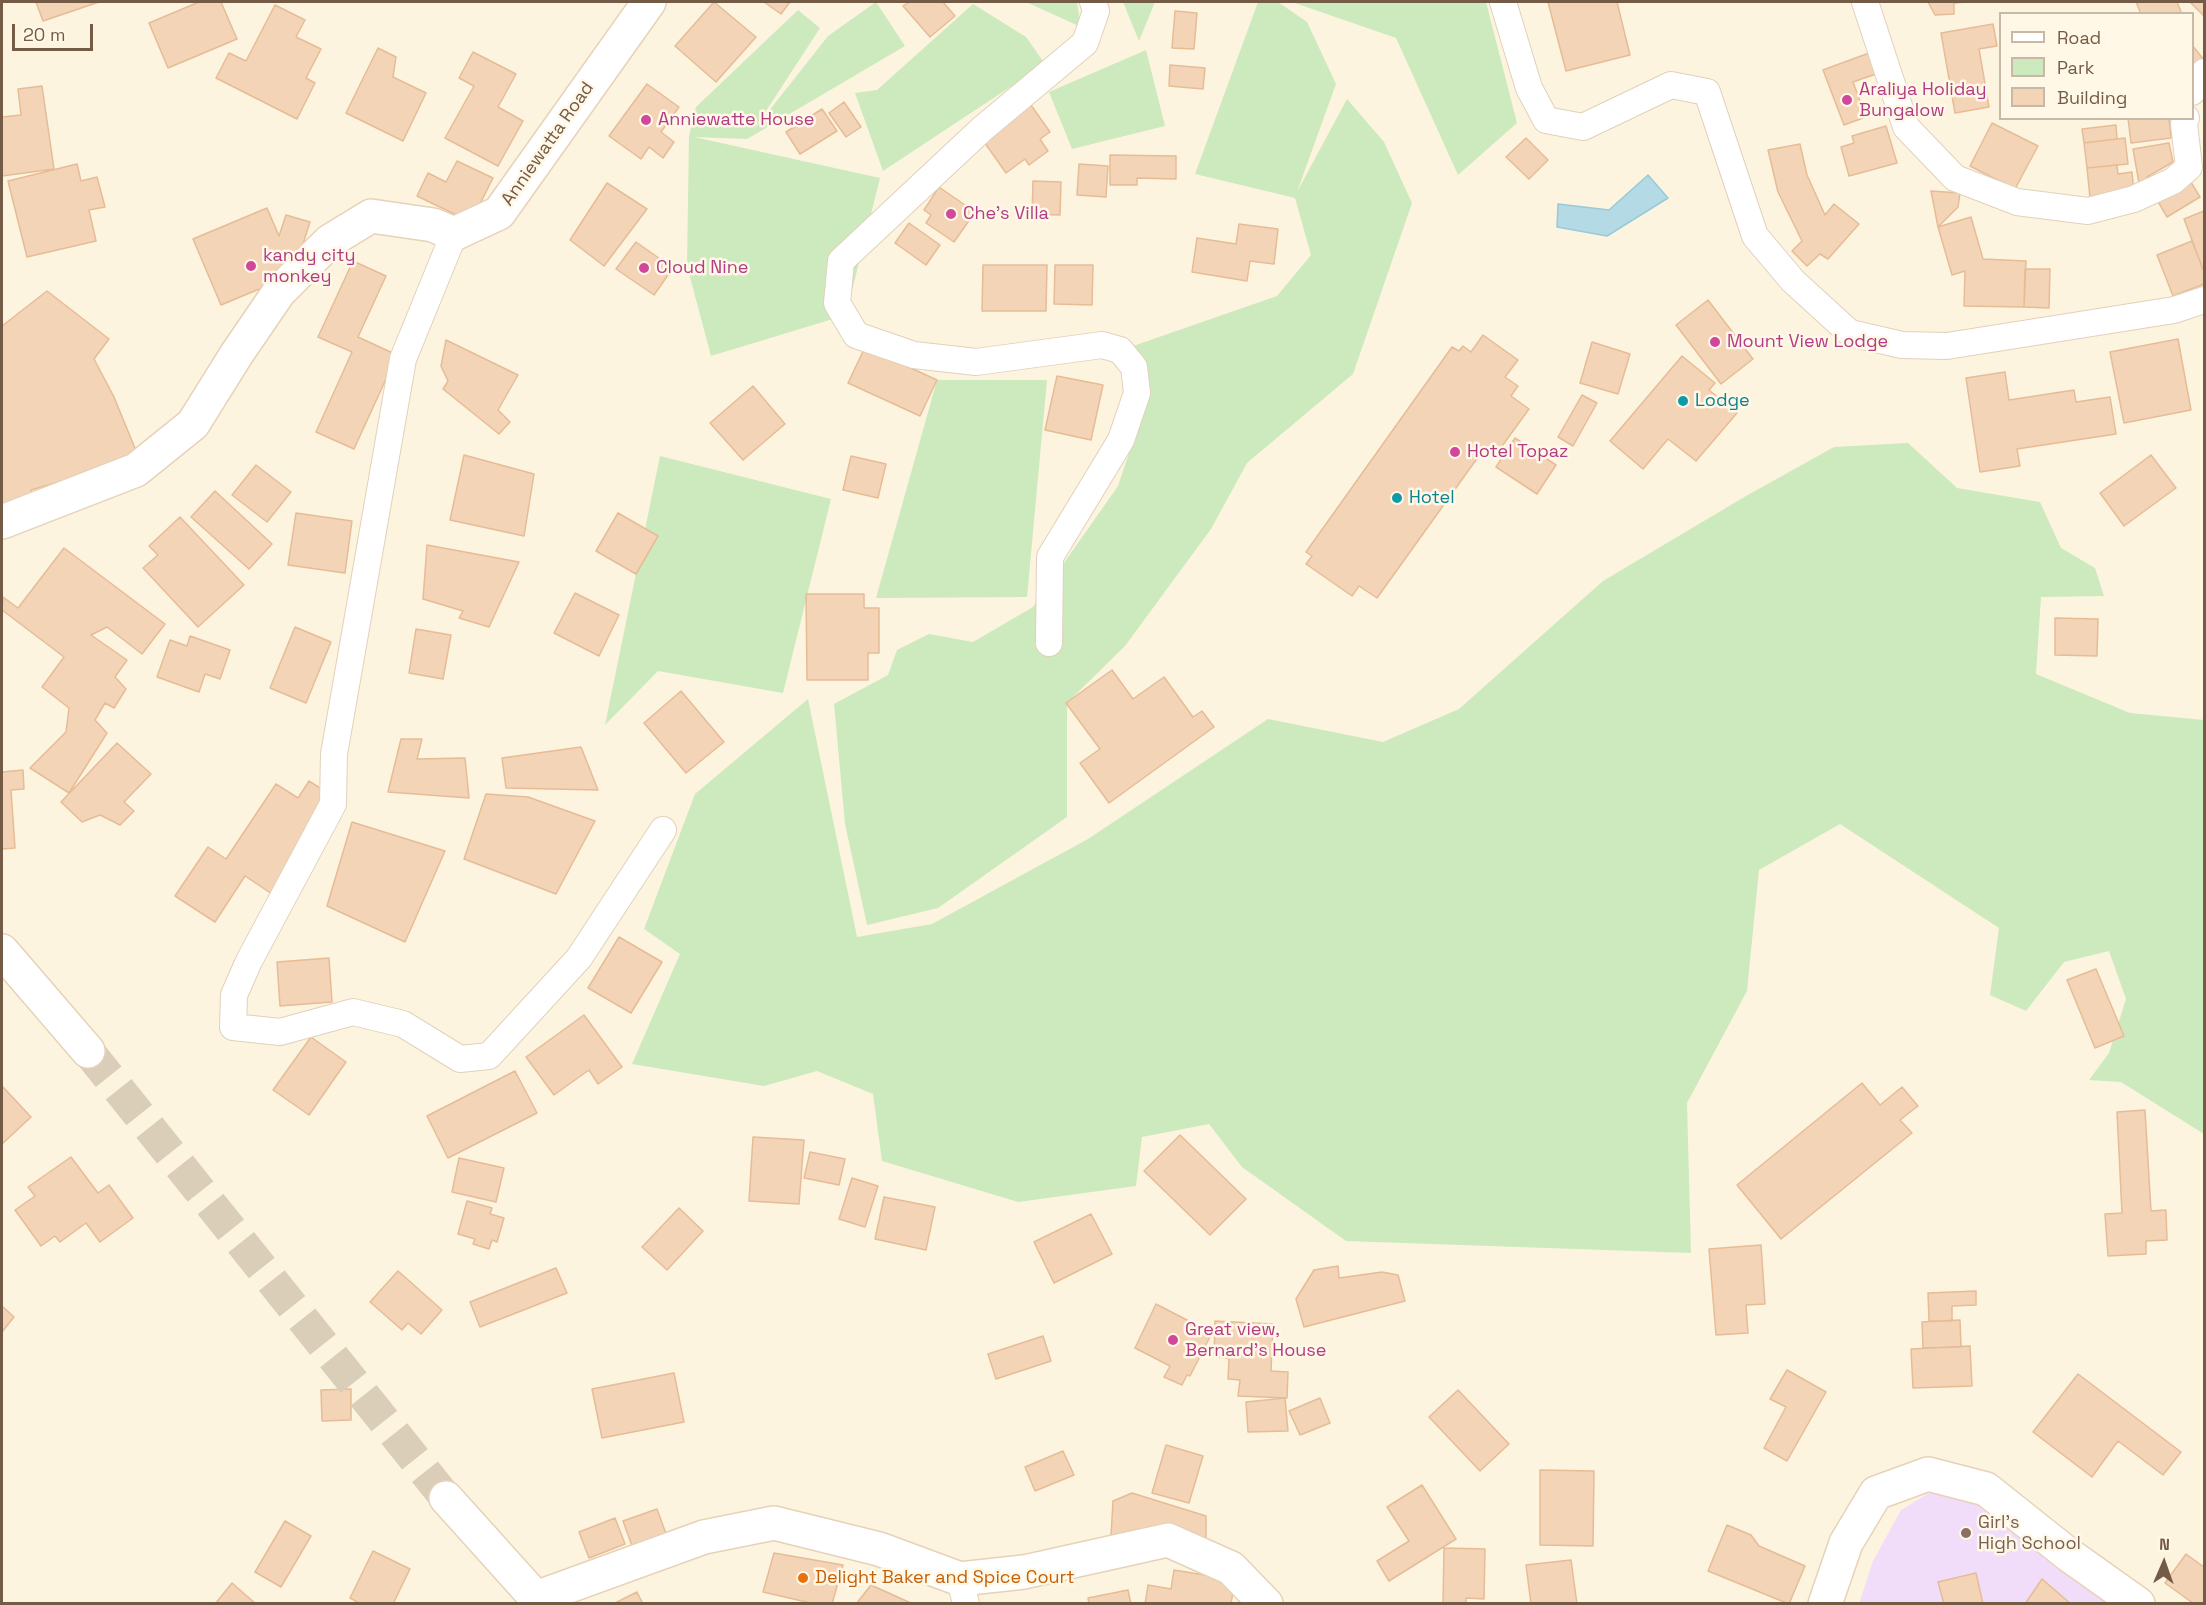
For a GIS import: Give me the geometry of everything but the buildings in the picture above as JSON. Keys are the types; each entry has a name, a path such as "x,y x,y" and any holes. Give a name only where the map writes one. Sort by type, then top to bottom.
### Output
{"street":[{"name":"Anniewatta Road","path":"454,234 499,213 649,2"},
{"path":"1049,643 1050,557 1121,440 1137,393 1134,367 1120,350 1102,345 976,362 914,355 856,335 837,303 842,261 982,129 1085,43 1096,11 1093,2"},
{"path":"1503,2 1529,88 1546,120 1583,127 1671,85 1707,92 1755,236 1793,281 1850,333 1902,345 1947,346 2174,310 2205,300"},
{"path":"1865,2 1906,127 1955,178 2017,202 2088,211 2134,199 2173,181 2197,157 2184,124 2185,120"},
{"path":"2194,84 2205,72"},
{"path":"2,522 136,470 194,424 279,292 330,241 371,216 433,225 454,234 403,359 334,754 333,804 249,961 234,995 233,1027 280,1032 353,1012 403,1024 460,1059 489,1056 579,958 663,830"},
{"path":"2,951 88,1051"},
{"path":"1825,1604 1846,1543 1876,1493 1928,1474 1986,1489 2023,1520 2138,1604"},
{"path":"446,1498 532,1601 704,1537 774,1523 879,1549 963,1591 1024,1572 1168,1540 1231,1568 1266,1604"}],"shaded area":[{"name":"Girl's High School","path":"1934,1490 1982,1492 2135,1604 1859,1604 1873,1561 1901,1510"}],"green space":[{"path":"876,2 905,46 747,139 694,137 880,178 846,315 711,356 687,266 689,136 696,107 798,10 820,28 753,131 828,36"},
{"path":"1026,2 1077,2 1081,27"},
{"path":"1123,2 1155,2 1139,41"},
{"path":"1258,2 1278,2 1307,22 1336,84 1297,192 1347,99 1384,142 1412,203 1353,374 1247,463 1211,529 1125,646 1067,703 1067,817 938,908 867,925 845,824 834,704 888,675 897,650 929,634 973,642 1033,607 1118,486 1146,402 1113,353 1277,296 1311,255 1295,198 1195,174"},
{"path":"1292,2 1486,2 1517,123 1458,175 1396,38"},
{"path":"973,4 1026,37 1045,64 883,171 855,93 877,90"},
{"path":"1146,50 1165,126 1072,149 1049,92"},
{"path":"937,380 1047,380 1027,597 876,598"},
{"path":"1908,443 1957,488 2040,502 2061,548 2095,568 2104,596 2041,597 2036,674 2130,713 2204,720 2204,1134 2121,1082 2089,1080 2109,1053 2126,999 2109,951 2064,962 2026,1011 1990,995 1999,928 1840,824 1759,870 1747,991 1687,1103 1691,1253 1346,1241 1242,1167 1209,1124 1142,1137 1136,1186 1018,1202 882,1161 873,1094 817,1071 764,1086 632,1064 680,954 644,929 695,794 808,699 857,937 932,924 1088,839 1268,719 1383,742 1459,709 1603,581 1746,496 1834,447"},
{"path":"660,456 831,499 783,693 658,671 605,725"}],"water":[{"path":"1648,175 1668,198 1607,236 1557,227 1558,204 1609,210"}],"tunnel":[{"path":"88,1051 446,1498"}],"place":[{"name":"Araliya Holiday Bungalow","path":"1847,100"},
{"name":"Anniewatte House","path":"646,120"},
{"name":"Che's Villa","path":"951,214"},
{"name":"kandy city monkey","path":"251,266"},
{"name":"Cloud Nine","path":"644,268"},
{"name":"Mount View Lodge","path":"1715,342"},
{"name":"Lodge","path":"1683,401"},
{"name":"Hotel Topaz","path":"1455,452"},
{"name":"Hotel","path":"1397,498"},
{"name":"Great view, Bernard's House","path":"1173,1340"},
{"name":"Girl's High School","path":"1966,1533"},
{"name":"Delight Baker and Spice Court","path":"803,1578"}]}
